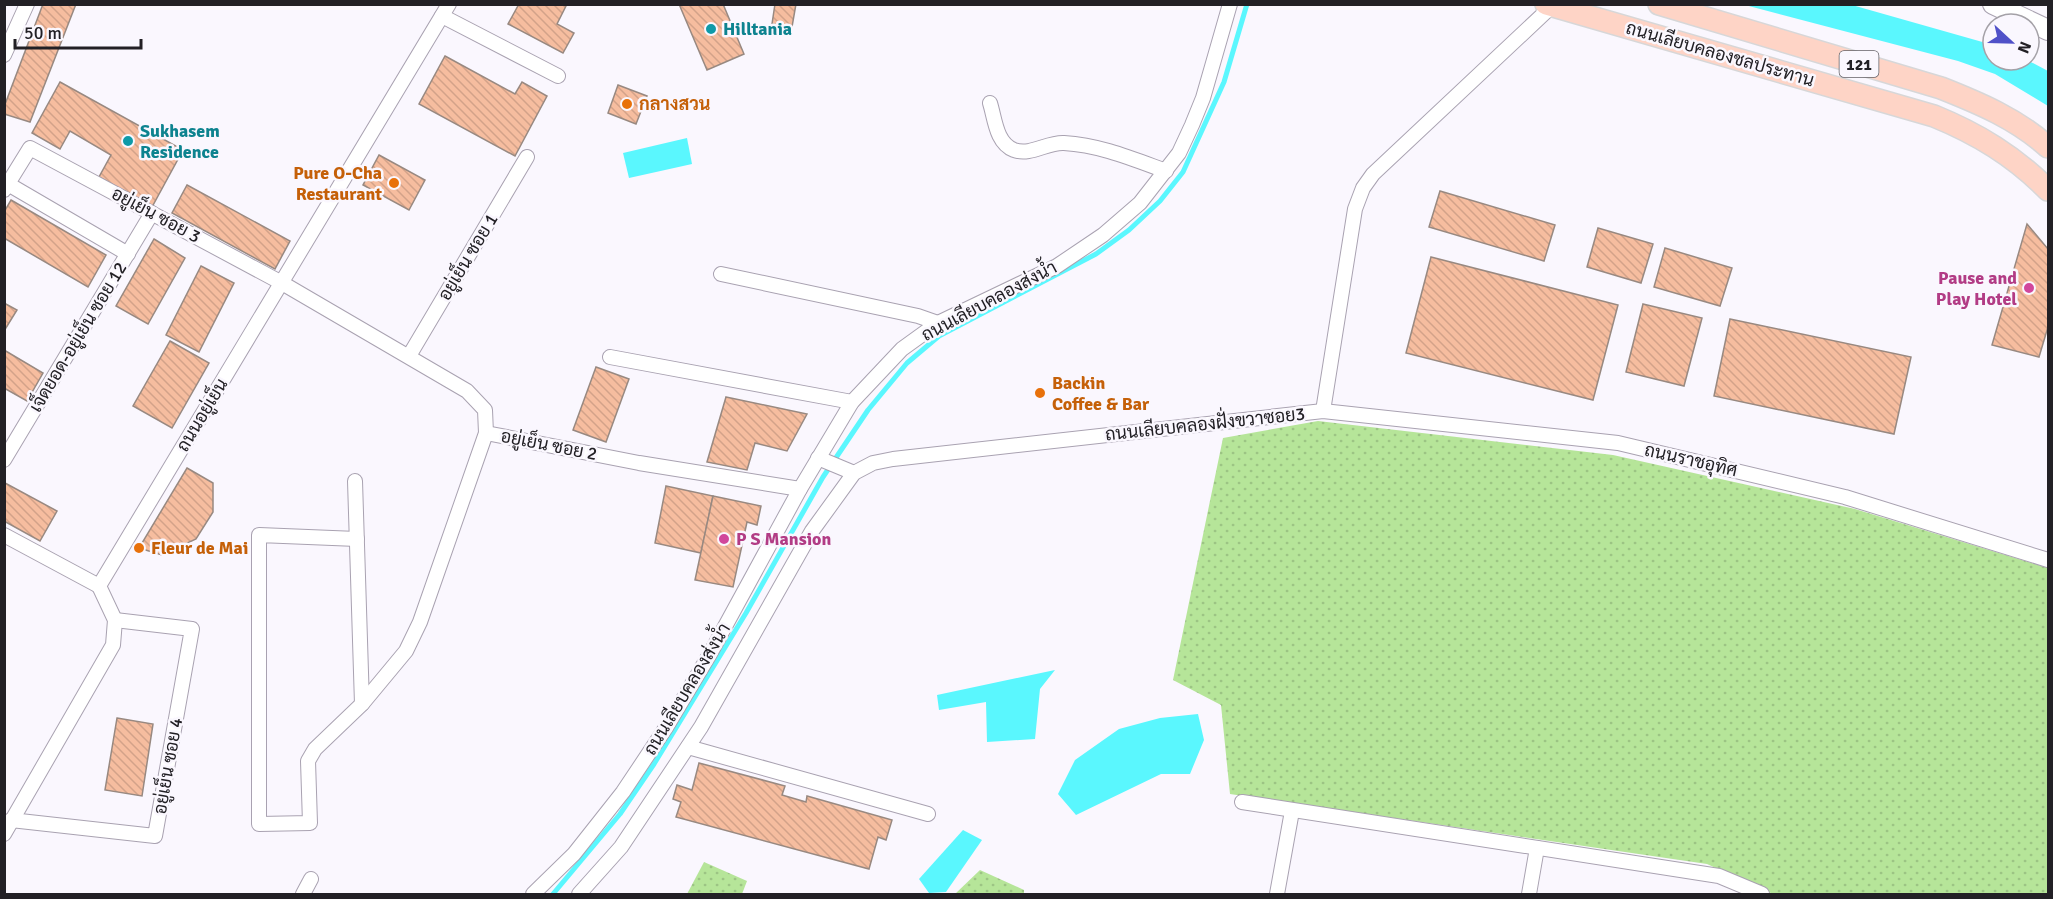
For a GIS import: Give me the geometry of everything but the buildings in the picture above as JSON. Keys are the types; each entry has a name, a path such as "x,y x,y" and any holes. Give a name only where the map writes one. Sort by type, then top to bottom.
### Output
{"main road":[{"path":"1579,4 1584,11 1616,24"},
{"name":"ถนนเลียบคลองชลประทาน","path":"1659,4 1941,88 1981,103 2007,117 2049,147"},
{"path":"1993,4 2049,30"},
{"name":"ถนนเลียบคลองชลประทาน","path":"1549,5 1934,116 1971,131 2000,149 2049,190"}],"street":[{"path":"6,48 27,4"},
{"name":"ถนนเลียบคลองส่งน้ำ","path":"533,894 574,854 623,792 667,726 710,654 800,489 852,402 902,349 938,323 1057,266 1102,235 1140,203 1166,171 1179,153 1203,98 1230,4"},
{"name":"ถนนเลียบคลองฝั่งขวาซอย3","path":"854,473 873,463 893,459 1323,411 1355,209 1363,188 1382,166 1549,5"},
{"path":"446,10 558,76"},
{"name":"ถนนอยู่เย็น","path":"99,586 446,10"},
{"path":"990,103 997,132 1007,145 1015,150 1029,152 1061,143 1096,146 1166,171"},
{"name":"อยู่เย็น ซอย 3","path":"6,187 30,148 282,283"},
{"name":"อยู่เย็น ซอย 1","path":"410,356 527,157"},
{"path":"6,187 128,254"},
{"name":"เจ็ดยอด-อยู่เย็น ซอย 12","path":"4,460 152,213"},
{"path":"722,274 918,316 938,323"},
{"name":"อยู่เย็น ซอย 2","path":"282,283 467,391 484,410 486,433 639,463 800,489"},
{"path":"610,357 852,402"},
{"name":"ถนนราชอุทิศ","path":"1323,411 1618,443 1845,497 2049,560"},
{"path":"357,539 259,535 259,824 310,823 308,761 315,748 362,704 406,651 420,622 486,433"},
{"path":"819,458 854,473"},
{"name":"ถนนเลียบคลองส่งน้ำ","path":"579,894 621,847 688,747 812,531 854,473"},
{"path":"355,481 362,704"},
{"path":"4,535 99,586 115,620 112,645 4,834"},
{"name":"อยู่เย็น ซอย 4","path":"11,820 155,836 192,629 115,620"},
{"path":"688,747 928,814"},
{"path":"1242,802 1719,876 1762,894"},
{"path":"1277,894 1292,811"},
{"path":"1529,894 1537,848"},
{"path":"303,894 311,879"}],"green space":[{"path":"1318,421 1613,455 1855,509 2048,568 2048,894 1773,894 1707,864 1230,794 1221,705 1173,680 1223,438"},
{"path":"704,862 747,881 742,894 687,894"},
{"path":"980,870 1024,890 1024,894 955,894"}],"water":[{"path":"1745,5 1852,5 1981,42 1981,69"},
{"path":"2041,67 2048,71 2048,106 1989,72 2041,72"},
{"path":"687,138 692,164 629,178 623,153"},
{"path":"1055,670 1040,689 1035,739 987,742 986,702 939,710 937,695"},
{"path":"1198,714 1204,740 1190,774 1161,774 1076,815 1058,794 1075,760 1119,729 1160,718"},
{"path":"963,830 982,840 946,892 929,893 919,879"}],"waterway":[{"path":"553,894 620,814 654,764 746,613 823,477 868,410 907,363 939,336 1096,254 1129,230 1160,201 1183,172 1224,82 1247,4"}],"place":[{"name":"Hilltania","path":"711,29"},
{"name":"กลางสวน","path":"627,104"},
{"name":"Sukhasem Residence","path":"128,141"},
{"name":"Pure O-Cha Restaurant","path":"394,183"},
{"name":"Pause and Play Hotel","path":"2029,288"},
{"name":"Backin Coffee & Bar","path":"1040,393"},
{"name":"P S Mansion","path":"724,539"},
{"name":"Fleur de Mai","path":"139,548"}]}
